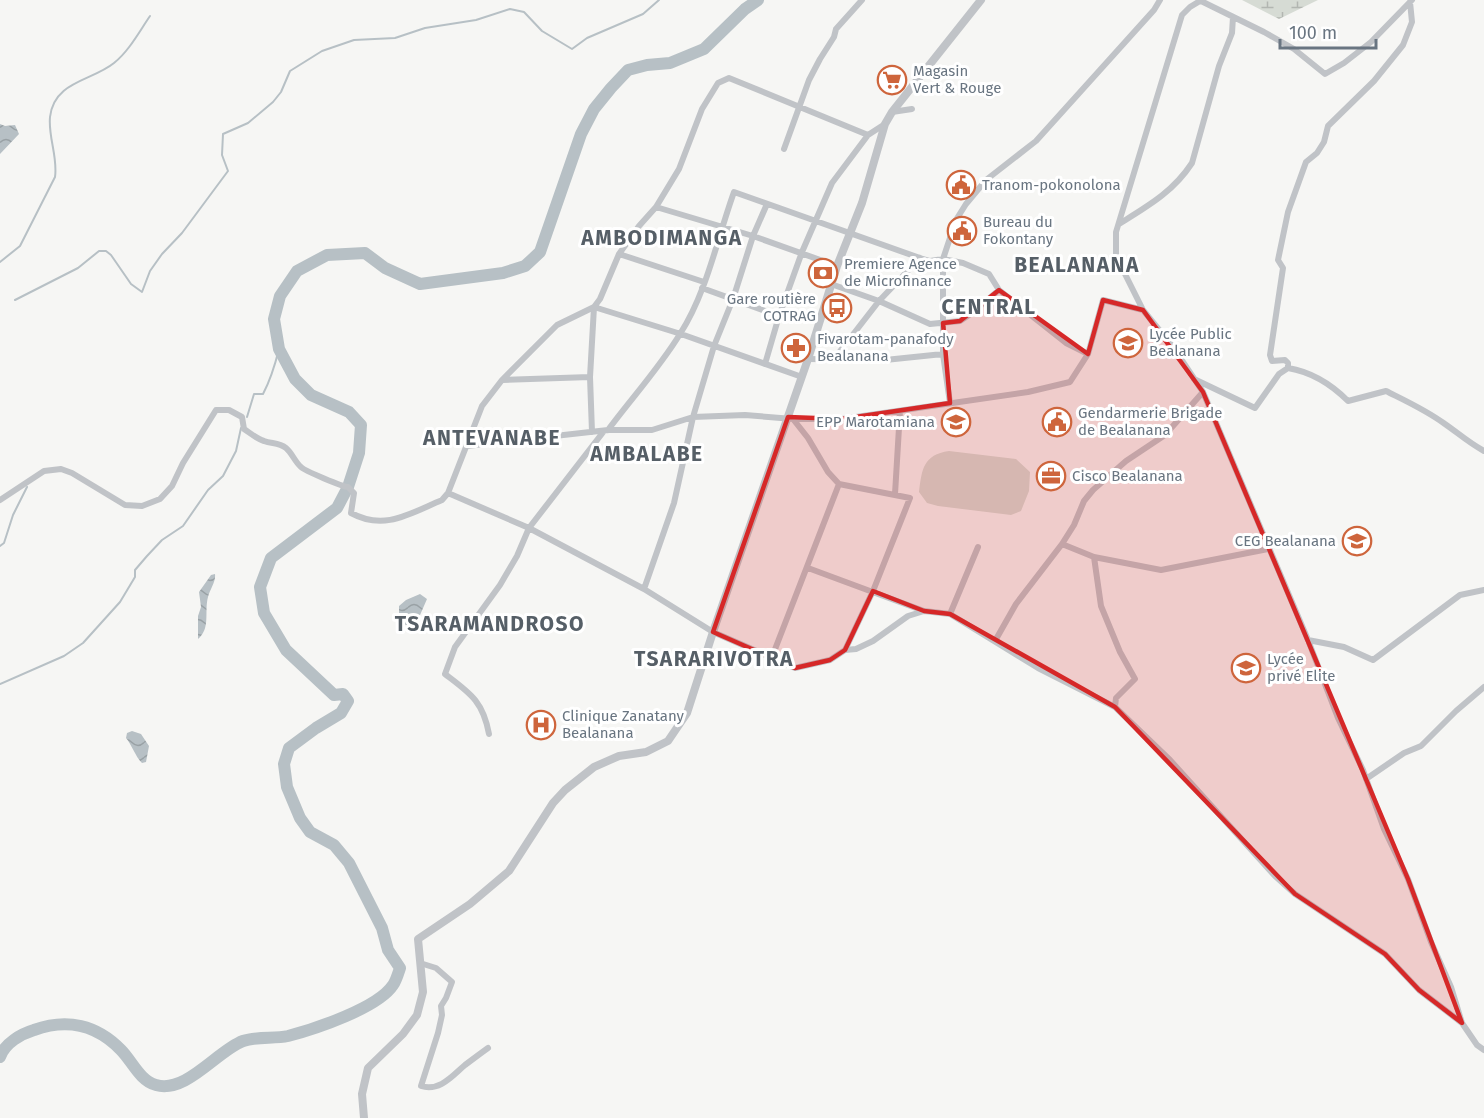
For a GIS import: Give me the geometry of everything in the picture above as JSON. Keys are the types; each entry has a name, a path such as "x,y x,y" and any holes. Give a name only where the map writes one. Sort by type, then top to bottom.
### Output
{"street":[{"path":"784,148 809,80 834,37 836,29 862,0"},
{"path":"364,1118 362,1094 368,1068 403,1034 417,1015 423,992 418,939 470,904 509,871 553,803 565,790 594,767 619,756 646,752 668,741 687,713 713,632 790,418 837,266 862,203 885,124 892,112 981,0"},
{"path":"950,404 943,354 943,259 956,220 986,180 1036,141 1154,10 1160,0"},
{"path":"1411,1 1371,42 1344,63 1325,74 1294,49 1199,0 1182,15 1116,232 1116,256 1143,310 1173,347 1203,392 1308,640 1338,718 1366,779 1384,829 1408,879 1431,942 1451,987 1462,1023"},
{"path":"1288,368 1285,360 1272,361 1269,355 1283,268 1278,260 1288,212 1306,162 1317,153 1324,142 1328,126 1374,81 1403,45 1412,22 1411,1"},
{"path":"1119,225 1168,192 1192,163 1219,66 1232,33 1233,17"},
{"path":"0,500 44,471 61,469 72,473 125,505 141,506 160,499 172,486 183,463 216,410 229,410 242,417 244,429 255,437 265,442 276,442 286,448 301,468 307,472 342,487 348,487 354,493 351,513 363,520 383,522 442,500 448,493 482,406 502,380 557,325 594,307 600,299 619,254 639,226 657,207 679,169 702,109 718,83 729,78 868,135"},
{"path":"892,112 912,109"},
{"path":"765,364 778,316 802,252 832,183 868,135 885,124"},
{"path":"489,734 480,704 473,694 445,674 455,647 500,585 530,528 681,334 703,285 734,192 920,258 930,261 943,259 963,263 989,274 999,290 1066,343 1088,354"},
{"path":"644,589 674,503 693,417 714,346 733,299 753,236 767,204"},
{"path":"657,207 802,252 837,266"},
{"path":"619,254 778,316"},
{"path":"834,359 879,301 920,258"},
{"path":"831,284 879,301 930,324 960,321 999,290"},
{"path":"467,446 606,430 652,430 693,417 745,415 842,419 1028,392 1070,382 1088,354 1103,300 1143,310"},
{"path":"594,307 681,334 802,377"},
{"path":"592,432 590,377 594,307"},
{"path":"808,359 885,360 943,354"},
{"path":"1193,379 1256,408 1279,374 1288,368 1301,370 1317,377 1348,401 1386,391 1419,407 1484,452"},
{"path":"502,380 590,377"},
{"path":"995,640 1017,603 1062,544 1074,525 1084,501 1093,490 1126,461 1165,435 1203,392"},
{"path":"895,494 900,411"},
{"path":"790,418 808,438 828,472 839,484 910,498 873,591 845,650"},
{"path":"772,657 839,484"},
{"path":"448,493 530,528 644,589 713,632 795,668 830,660 845,650 856,649 873,641 908,616 924,611"},
{"path":"1062,544 1094,557 1161,570 1269,549"},
{"path":"950,614 978,547"},
{"path":"1094,557 1101,606 1120,652 1135,679 1116,698 1115,707"},
{"path":"808,568 924,611 950,614 1038,668 1115,707 1170,760 1275,876 1295,894 1385,954 1419,990 1462,1023 1484,1050"},
{"path":"1308,640 1344,647 1373,660 1460,596 1484,590"},
{"path":"1366,779 1404,753 1421,746 1484,687"},
{"path":"420,963 436,968 452,982 441,1006 442,1015 438,1033 421,1086 428,1088 447,1081 488,1048"}],"highlighted area":[{"path":"999,290 1088,354 1103,300 1143,310 1203,392 1408,879 1462,1023 1419,990 1385,954 1295,894 1115,707 950,614 924,611 873,591 845,650 830,660 795,668 713,632 788,417 842,419 950,403 943,323 960,321"}],"green space":[{"path":"1242,0 1318,0 1279,19"},
{"path":"949,451 1016,459 1030,472 1029,491 1021,511 1011,515 927,503 919,492 925,464 934,456"}],"water":[{"path":"0,124 15,125 19,134 0,154"},
{"path":"215,574 207,603 206,625 198,639 198,616 201,607 199,592 211,575"},
{"path":"420,594 427,599 417,622 409,626 399,622 399,606"},
{"path":"132,731 141,734 149,746 146,762 142,763 126,738 127,733"}],"waterway":[{"path":"15,300 78,268 99,251 106,251 111,255 131,284 142,292 150,271 162,254 182,233 228,171 222,155 223,134 248,123 273,102 281,92 290,71 322,51 354,40 395,38 425,28 476,20 510,9 524,12 542,31 572,49 587,38 643,14 659,0"},
{"path":"0,1057 10,1043 29,1032 46,1026 70,1024 92,1030 112,1041 145,1079 156,1085 167,1086 190,1077 243,1041 288,1036 329,1023 374,1002 393,985 400,968 388,950 382,928 349,863 334,845 310,832 300,818 287,787 284,764 289,748 341,713 348,701 343,694 334,695 286,650 264,613 260,587 271,558 337,508 348,487 359,453 361,425 349,412 311,395 295,379 279,349 274,319 280,296 297,271 327,255 365,253 385,268 420,284 503,273 525,266 540,252 581,134 594,109 611,88 628,70 647,65 670,63 704,49 745,9 758,0"},
{"path":"0,262 20,246 55,177 50,132 53,105 66,89 114,63 134,41 150,16"},
{"path":"247,417 254,394 263,394 266,388 279,349"},
{"path":"0,684 64,656 83,643 120,602 135,577 135,570 162,540 183,526 208,490 223,476 236,451 241,428"},
{"path":"0,546 4,543 13,515 27,487"}],"place":[{"name":"Magasin Vert & Rouge","path":"892,80"},
{"name":"Tranom-pokonolona","path":"961,185"},
{"name":"Bureau du Fokontany","path":"962,231"},
{"name":"Premiere Agence de Microfinance","path":"823,273"},
{"name":"Gare routière COTRAG","path":"837,308"},
{"name":"Lycée Public Bealanana","path":"1128,343"},
{"name":"Fivarotam-panafody Bealanana","path":"796,348"},
{"name":"EPP Marotamiana","path":"956,422"},
{"name":"Gendarmerie Brigade de Bealanana","path":"1057,422"},
{"name":"Cisco Bealanana","path":"1051,476"},
{"name":"CEG Bealanana","path":"1357,541"},
{"name":"Lycée privé Elite","path":"1246,668"},
{"name":"Clinique Zanatany Bealanana","path":"541,725"}],"district":[{"name":"AMBODIMANGA","path":"662,238"},
{"name":"BEALANANA","path":"1077,265"},
{"name":"CENTRAL","path":"989,307"},
{"name":"ANTEVANABE","path":"492,438"},
{"name":"AMBALABE","path":"647,454"},
{"name":"TSARAMANDROSO","path":"490,624"},
{"name":"TSARARIVOTRA","path":"714,659"}]}
